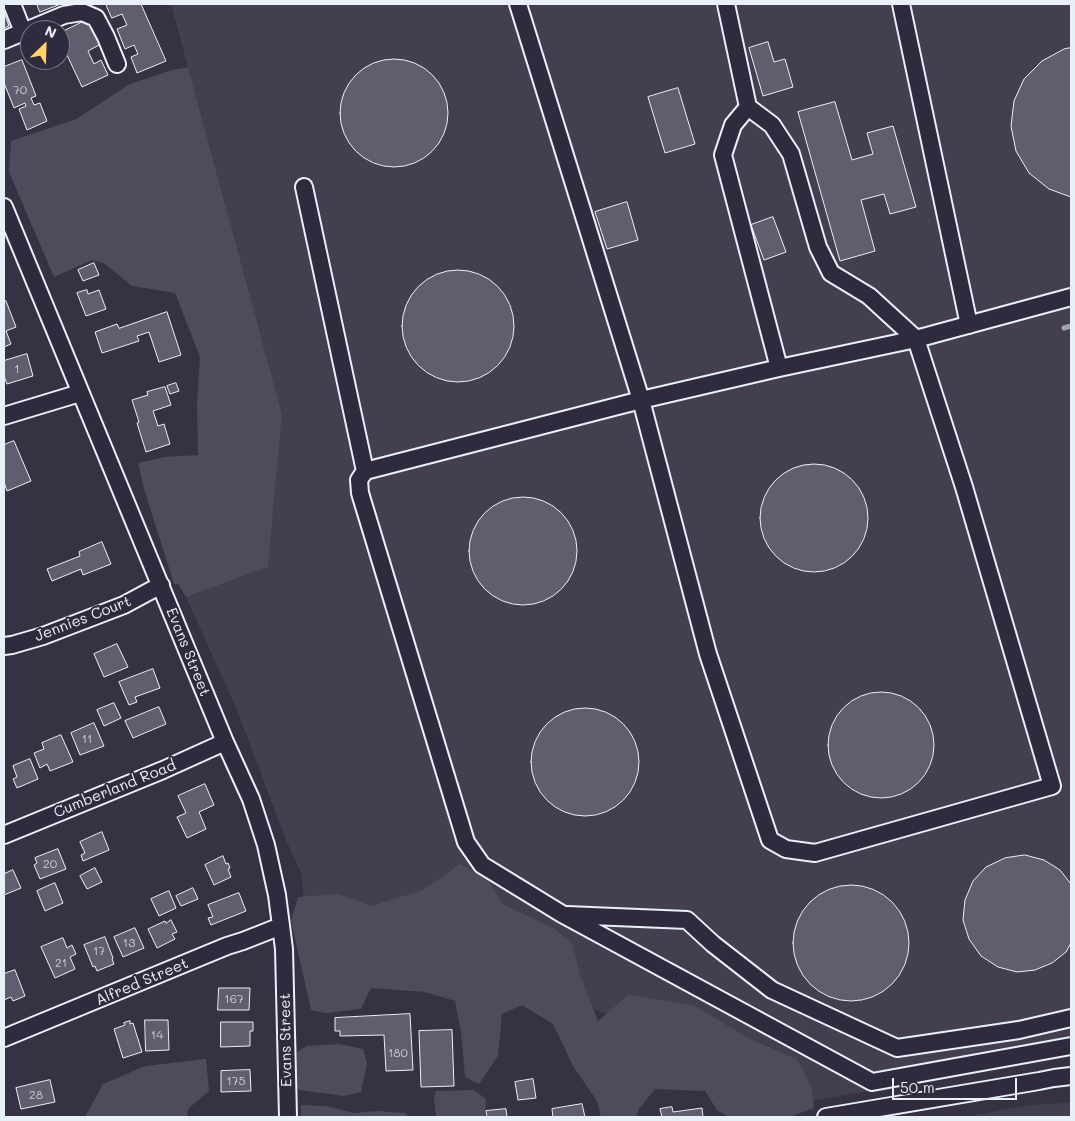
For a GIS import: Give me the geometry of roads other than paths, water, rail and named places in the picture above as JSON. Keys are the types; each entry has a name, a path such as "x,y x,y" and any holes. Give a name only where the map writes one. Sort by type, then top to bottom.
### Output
{"street":[{"path":"12,4 20,24"},
{"path":"518,4 640,400 708,654 770,840 786,849 814,853 1052,786 964,487 916,339 869,296 831,273 818,247 791,154 772,125 748,108 726,4"},
{"path":"901,4 969,325"},
{"path":"52,20 64,15 82,12 96,18 117,64"},
{"path":"4,40 20,33"},
{"path":"748,108 733,125 723,155 780,368"},
{"path":"304,187 365,471"},
{"name":"Evans Street","path":"4,207 225,742 251,798 266,845 277,896 284,949 288,1117"},
{"path":"1071,297 916,339 640,400 365,471 359,480 360,493 466,842 482,864 562,914 872,1082 1071,1046"},
{"path":"4,416 80,393"},
{"name":"Jennies Court","path":"4,646 44,636 124,605 161,586"},
{"name":"Cumberland Road","path":"4,835 163,770 225,742"},
{"path":"562,914 687,920 713,944 772,990 897,1048 1018,1030 1071,1018"},
{"name":"Alfred Street","path":"4,1038 227,946 281,926"},
{"path":"826,1117 1071,1076"}],"waterway":[{"path":"1064,328 1071,326"}]}
